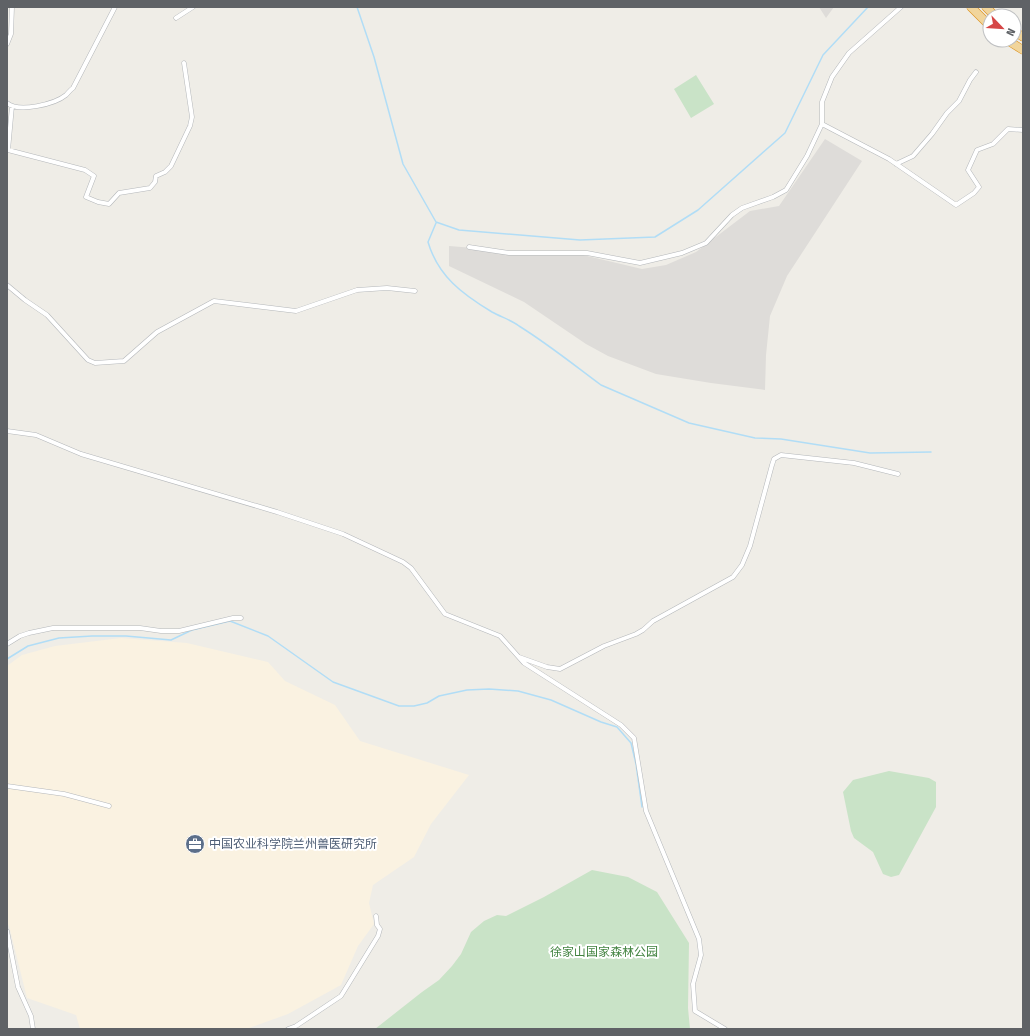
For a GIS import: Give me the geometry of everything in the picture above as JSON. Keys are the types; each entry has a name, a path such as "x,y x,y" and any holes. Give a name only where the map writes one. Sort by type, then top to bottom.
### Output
{"highway":[{"path":"970,7 982,18"}],"street":[{"path":"7,44 11,34 12,7"},
{"path":"7,103 12,106 23,107 45,105 65,96 73,88 115,7"},
{"path":"176,18 193,7"},
{"path":"469,247 510,253 587,253 640,263 682,253 706,242 732,215 742,208 773,197 786,190 808,156 822,124 822,102 832,77 850,53 901,7"},
{"path":"12,106 8,150 85,170 94,176 86,197 98,202 109,204 119,193 150,188 155,182 156,176 166,172 171,166 190,126 192,117 184,63"},
{"path":"896,164 913,156 947,113 959,101 976,72"},
{"path":"822,124 896,164 956,205 974,193 979,187 968,170 977,150 993,144 1008,129 1023,130"},
{"path":"7,285 47,315 88,360 95,363 124,361 156,332 214,301 296,311 357,290 387,288 415,291"},
{"path":"7,431 36,435 81,454 277,512 343,534 403,562 411,568 445,614 500,636 524,663 621,725 634,738 646,811 700,939 701,955 693,984 695,1011 725,1029"},
{"path":"518,657 547,667 560,669 604,646 636,634 653,621 733,577 742,565 750,546 772,464 774,459 781,455 854,463 898,474"},
{"path":"7,644 20,636 54,628 140,628 161,631 179,631 233,618 241,618"},
{"path":"7,786 64,794 108,806"},
{"path":"288,1029 296,1026 341,996 378,936 380,929 376,916"},
{"path":"7,932 18,987 31,1016 33,1029"}],"shaded area":[{"path":"819,7 834,7 826,18"},
{"path":"825,139 862,161 787,276 770,316 766,355 765,390 656,374 608,356 586,344 524,302 449,266 449,246 522,254 583,255 642,269 666,265 696,252 750,211 779,206"},
{"path":"121,638 187,643 268,662 285,681 335,705 360,741 469,775 431,824 414,857 373,885 369,903 374,924 358,946 341,985 288,1014 246,1029 80,1029 76,1015 27,998 7,923 7,666 22,655 55,646"}],"green space":[{"path":"696,75 714,104 691,118 674,89"},
{"path":"889,771 929,778 936,782 936,807 899,875 891,877 883,874 873,852 854,838 851,831 843,792 853,780"},
{"name":"徐家山国家森林公园","path":"592,870 628,877 657,892 689,943 688,1008 690,1029 375,1029 439,980 461,954 471,932 484,921 497,915 506,916"}],"waterway":[{"path":"357,7 374,57 403,164 436,222 459,230 580,240 655,237 698,210 785,133 823,55 868,7"},
{"path":"436,223 428,242 438,265 452,283 481,305 516,324 540,340 601,385 689,423 755,438 781,439 870,453 931,452"},
{"path":"7,659 28,646 59,638 126,636 171,640 192,630 230,621 268,636 333,682 399,706 414,706 427,703 439,696 467,690 489,689 518,691 551,700 601,722 617,727 631,743 636,764 642,807"}],"place":[{"name":"中国农业科学院兰州兽医研究所","path":"195,844"}]}
